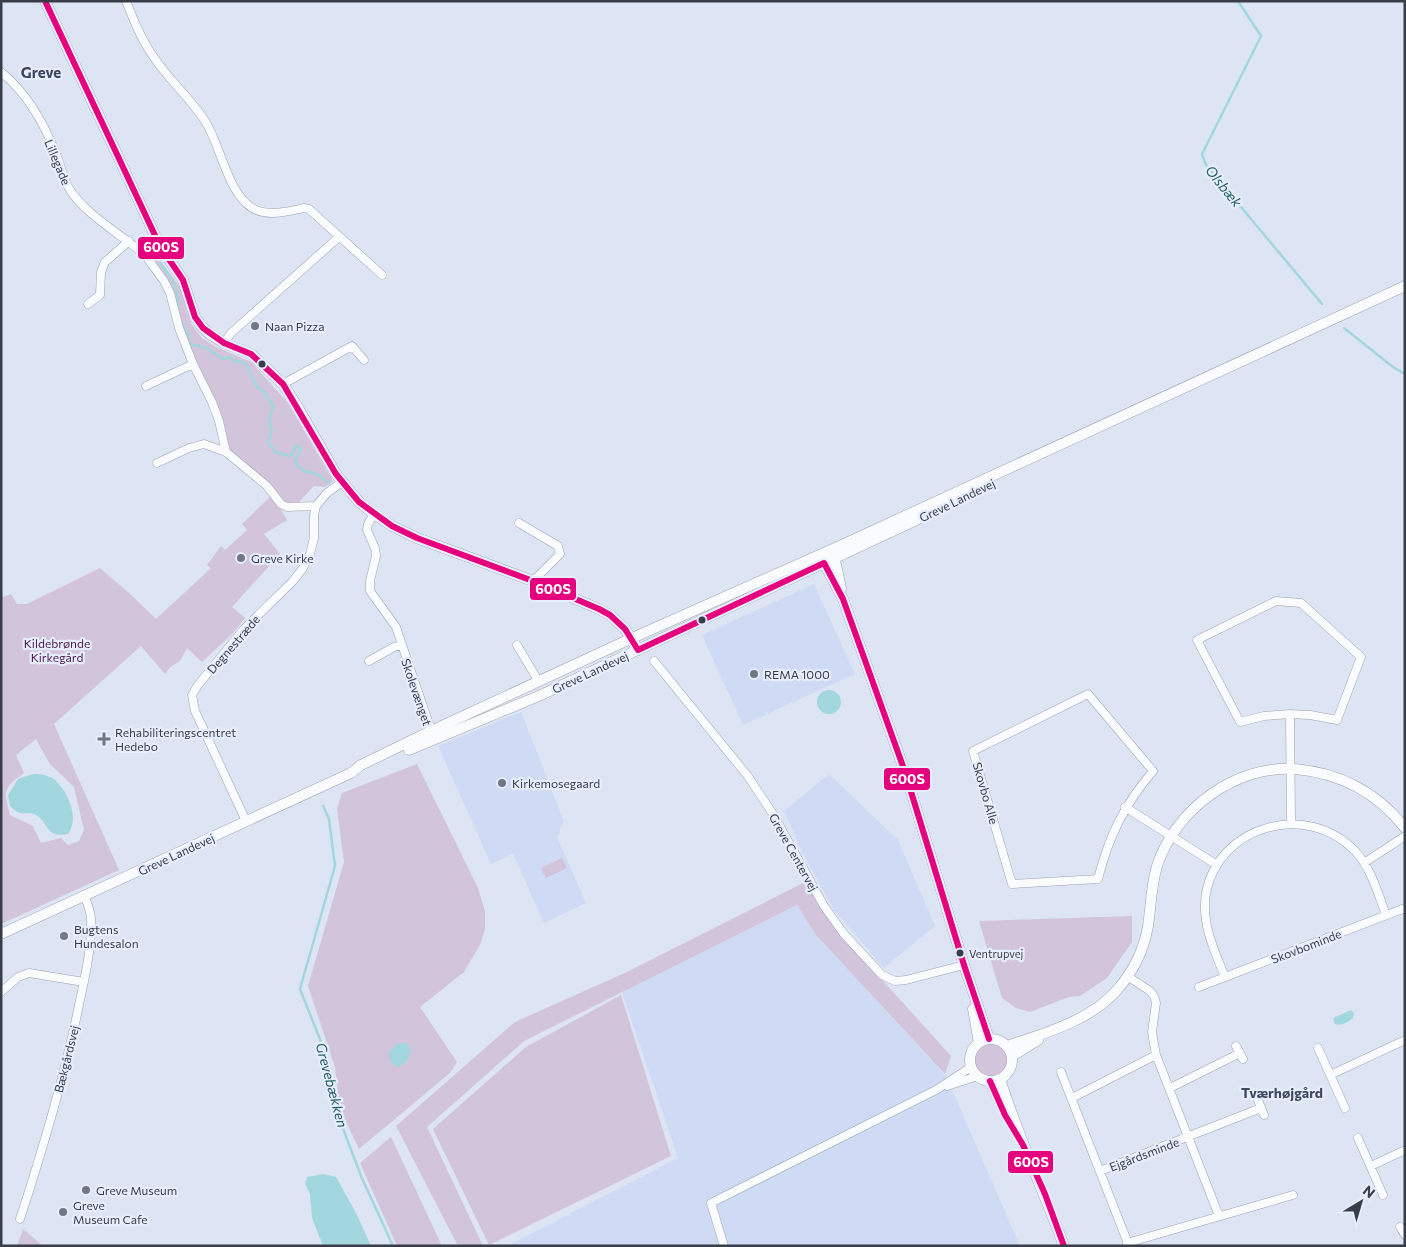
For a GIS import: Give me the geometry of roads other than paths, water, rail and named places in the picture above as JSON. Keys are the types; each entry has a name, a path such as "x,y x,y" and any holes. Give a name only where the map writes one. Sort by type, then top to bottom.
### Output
{"street":[{"path":"46,1 160,246 184,282 195,317 211,335 224,343 251,354 283,384 328,461 359,502 392,526 418,538 533,581 606,612 625,629 638,650"},
{"path":"126,1 139,33 154,59 205,120 232,182 246,203 261,212 271,214 304,208 309,209 382,275"},
{"name":"Lillegade","path":"1,72 14,82 33,106 55,152 69,188 80,202 146,255 164,281 193,364 212,402 219,421 226,452"},
{"path":"224,343 230,333 339,237"},
{"path":"88,304 100,295 101,272 105,262 129,241"},
{"path":"146,255 160,246"},
{"name":"Greve Landevej","path":"1,934 351,773 363,770 630,639 834,554 1328,320 1405,286"},
{"path":"283,384 352,346 364,360"},
{"path":"146,386 193,364"},
{"path":"158,463 189,448 204,444 226,452 267,486 281,504 295,508 316,506 327,493 342,482"},
{"name":"Degnestræde","path":"246,821 195,711 192,696 198,685 243,630 293,581 303,568 310,554 314,538 316,506"},
{"name":"Skolevænget","path":"374,514 367,530 376,548 370,591 396,627 433,735"},
{"path":"519,523 558,546 560,554 533,581"},
{"path":"834,554 844,599 906,772 969,980 984,1041"},
{"path":"822,559 844,599"},
{"name":"Greve Landevej","path":"433,735 541,695 638,650 822,559"},
{"path":"1276,602 1301,603 1361,657 1337,720 1310,715 1290,714 1264,716 1240,722 1197,640 1276,602"},
{"name":"Skolevænget","path":"369,660 401,645"},
{"name":"Greve Landevej","path":"517,645 539,682"},
{"name":"Greve Centervej","path":"654,661 747,775 773,814 824,906 844,934 882,975 895,981 906,980 964,965"},
{"name":"Skovbo Alle","path":"1088,694 1153,771 1125,807 1113,830 1098,879 1012,884 973,750 1088,694"},
{"path":"1290,714 1291,823"},
{"path":"1012,1056 1049,1032 1094,1010 1117,990 1136,964 1145,940 1153,881 1171,836 1185,817 1202,800 1222,787 1244,777 1267,771 1290,769 1314,771 1358,786 1378,799 1395,815 1405,828"},
{"path":"1125,807 1217,865"},
{"path":"1225,977 1210,938 1205,916 1206,893 1217,865 1228,851 1241,839 1256,830 1273,825 1291,823 1305,824 1332,834 1355,851 1364,863 1386,915"},
{"path":"1364,863 1405,836"},
{"name":"Bækgårdsvej","path":"20,1219 57,1095 74,1031 84,982 91,920 84,896"},
{"name":"Skovbominde","path":"1199,987 1405,908"},
{"path":"1,992 18,976 29,973 84,982"},
{"name":"Ejgårdsminde","path":"1127,976 1150,991 1154,996 1156,1003 1152,1032 1156,1055 1219,1216"},
{"path":"1008,1046 1049,1032"},
{"path":"1330,1074 1405,1040"},
{"path":"984,1041 1002,1042 1008,1046 1012,1056 1010,1070 1000,1079 990,1081 978,1076 971,1067 971,1054 984,1041"},
{"path":"1318,1048 1345,1108"},
{"path":"1170,1088 1240,1052"},
{"path":"1072,1098 1156,1055"},
{"path":"724,1246 711,1203 936,1090 971,1067"},
{"name":"Ejgårdsminde","path":"1062,1072 1128,1244 1293,1195"},
{"path":"936,1090 978,1076"},
{"path":"1000,1079 1023,1145 1045,1194 1064,1246"},
{"path":"990,1081 1005,1115 1023,1145"},
{"name":"Ejgårdsminde","path":"1100,1171 1188,1136 1262,1112 1258,1100"},
{"path":"1358,1138 1372,1166 1383,1195"},
{"path":"1372,1166 1405,1150"},
{"path":"1400,1227 1405,1235"}],"waterway":[{"name":"Olsbæk","path":"1238,1 1261,36 1202,154 1206,165 1322,304"},
{"path":"160,263 174,284 178,308"},
{"path":"181,321 189,335 188,341 190,344 207,348 223,359 229,357 247,366 257,387 263,391 273,405 270,417 272,430 268,442 275,452 291,456 296,446 299,447 301,449 295,460 297,466 306,472 315,473 329,483"},
{"name":"Olsbæk","path":"1344,328 1393,367 1405,374"},
{"name":"Grevebækken","path":"323,806 329,819 335,866 300,989 327,1057 337,1113 361,1176 393,1246"}],"place":[{"name":"Naan Pizza","path":"255,326"},
{"name":"Greve Kirke","path":"241,558"},
{"name":"REMA 1000","path":"754,674"},
{"name":"Rehabiliteringscentret Hedebo","path":"104,739"},
{"name":"Kirkemosegaard","path":"502,783"},
{"name":"Bugtens Hundesalon","path":"64,936"},
{"name":"Ventrupvej","path":"960,953"},
{"name":"Greve Museum","path":"86,1190"},
{"name":"Greve Museum Cafe","path":"63,1212"}],"district":[{"name":"Greve","path":"41,72"},
{"name":"Tværhøjgård","path":"1282,1092"}],"park label":[{"name":"Kildebrønde Kirkegård","path":"57,650"}]}
